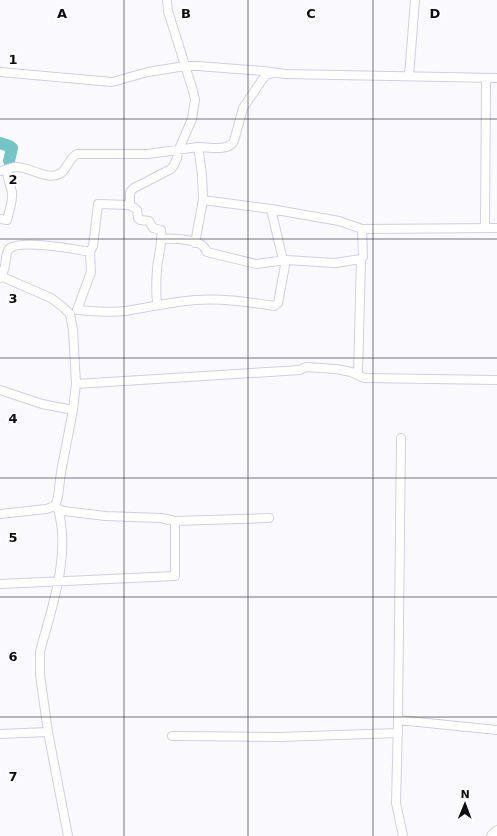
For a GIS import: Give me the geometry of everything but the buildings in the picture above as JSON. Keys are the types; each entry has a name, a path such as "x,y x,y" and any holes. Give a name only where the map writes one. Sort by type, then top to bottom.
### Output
{"main road":[{"path":"492,836 497,831"}],"street":[{"path":"130,204 130,192 132,190 146,181 171,169 177,158 179,149 192,119 195,100 168,11 167,0"},
{"path":"409,76 415,0"},
{"path":"0,72 112,82 148,72 185,66 220,67 286,74 497,78"},
{"path":"0,219 6,220 12,200 12,192 4,170 14,167 22,168 50,176 62,172 71,157 77,154 148,154 198,147 225,148 232,145 243,108 262,80 266,76 274,73"},
{"path":"485,228 486,78"},
{"path":"195,243 203,200 202,174 198,147"},
{"path":"203,200 271,209 339,221 362,229 497,228"},
{"path":"68,836 48,732 39,663 40,651 61,569 61,523 57,508 61,472 73,410 76,384 73,330 74,312 90,272 90,252 93,246 98,204 130,204 137,210 138,218 140,220 149,221 153,228 161,230 157,268 157,304"},
{"path":"90,252 47,245 14,246 9,249 7,253 5,271 1,275 51,298 63,307 74,312 126,311 157,304 211,300 274,306 278,303 285,260 271,209"},
{"path":"358,375 361,259 363,257 362,229"},
{"path":"161,238 188,240 203,246 207,252 256,264 285,260 335,263 361,259"},
{"path":"76,384 300,370 306,367 336,369 351,372 364,378 497,380"},
{"path":"0,390 42,404 73,410"},
{"path":"401,438 396,803 403,836"},
{"path":"0,514 57,508 105,516 161,518 175,521 268,518"},
{"path":"0,584 175,576 175,521"},
{"path":"398,720 497,730"},
{"path":"0,734 48,732"},
{"path":"172,736 279,737 398,733"}],"waterway":[{"path":"0,143 12,148 9,161"}]}
